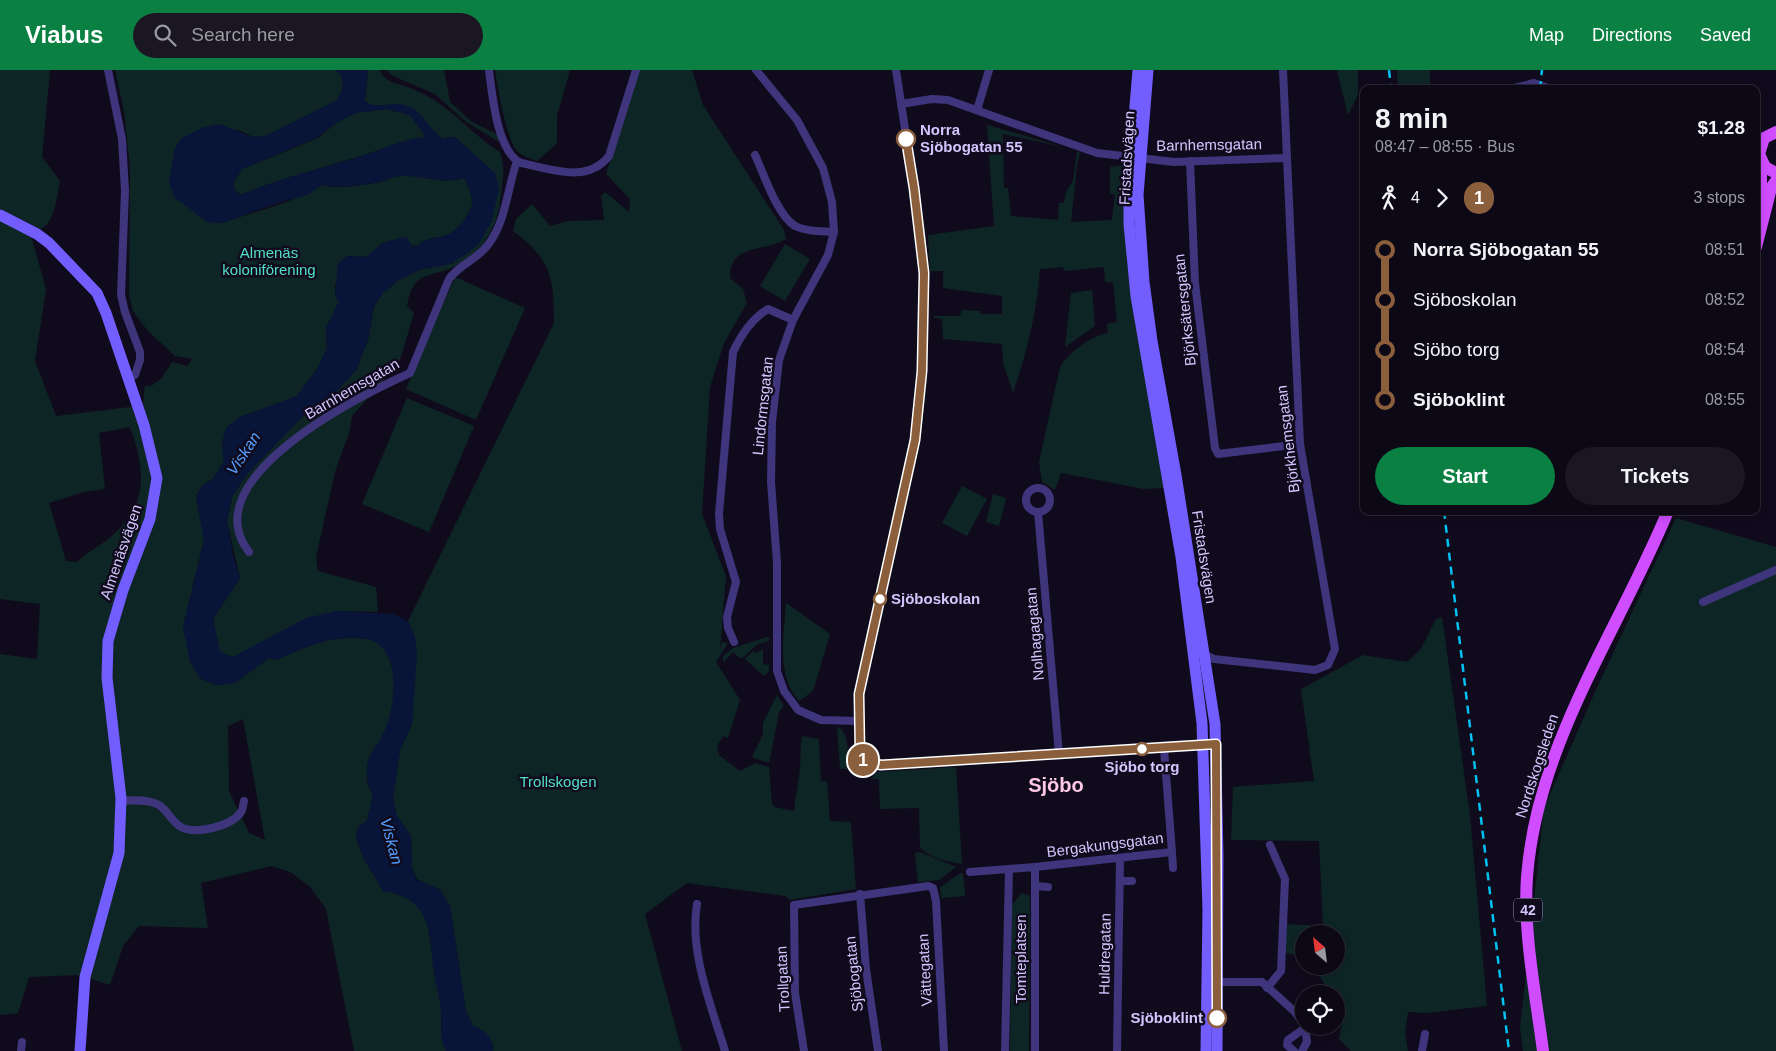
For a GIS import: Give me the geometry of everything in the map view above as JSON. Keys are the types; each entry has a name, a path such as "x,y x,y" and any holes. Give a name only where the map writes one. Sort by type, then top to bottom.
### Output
{"main road":[{"path":"1760,143 1767,136 1776,132"},
{"path":"1760,158 1760,197"},
{"path":"1761,163 1776,173"},
{"path":"1760,231 1771,188 1776,181"},
{"name":"Nordskogsleden","path":"1543,1051 1530,940 1527,893 1530,854 1540,805 1559,746 1580,692 1633,591 1666,515"}],"street":[{"path":"108,70 120,126 124,158 122,303 138,345 140,360 135,374 128,378"},
{"path":"489,70 495,111 500,129 510,153 517,161 582,173 600,165 613,145 636,70"},
{"name":"Lindormsgatan","path":"756,70 797,120 823,168 832,202 834,232 828,255 793,320 779,360 772,422 771,482 777,563 777,671 784,691 798,710 821,720 858,721"},
{"path":"896,70 914,188 924,273 922,371 915,440 859,694 860,755 866,762 881,765 1216,744"},
{"path":"977,110 989,70"},
{"name":"Fristadsvägen","path":"1135,158 1138,70"},
{"name":"Fristadsvägen","path":"1148,70 1135,158 1129,224 1136,296 1181,557 1215,724 1212,982 1206,1051"},
{"name":"Björkhemsgatan","path":"1200,652 1214,659 1315,670 1321,669 1331,660 1334,645 1300,444 1283,70"},
{"path":"1526,85 1534,83 1539,85"},
{"name":"Barnhemsgatan","path":"901,104 940,99 1097,152 1135,158 1190,161 1287,158"},
{"path":"754,155 788,221 804,230 834,232"},
{"name":"Barnhemsgatan","path":"249,552 238,533 236,523 248,487 277,455 297,438 360,397 410,373 448,279 455,270 472,261 488,246 499,224 517,161"},
{"name":"Björksätersgatan","path":"1190,161 1195,283 1215,448 1218,454 1300,444"},
{"name":"Almenäsvägen","path":"0,215 43,238 91,285 106,312 149,441 157,478 150,519 123,590 108,642 106,678 121,801 119,853 85,977 80,1051"},
{"path":"734,642 728,628 727,617 736,582 720,529 719,514 733,352 742,334 758,314 768,309 793,320"},
{"name":"Nolhagagatan","path":"1038,512 1059,754"},
{"path":"1703,602 1776,570"},
{"name":"Fristadsvägen","path":"1200,652 1208,910 1217,1051"},
{"name":"Bergakungsgatan","path":"970,872 1172,852 1164,748"},
{"path":"121,801 148,802 160,805 181,827 192,829 213,828 231,821 242,812 244,801"},
{"path":"1267,988 1281,971 1285,879 1270,845"},
{"path":"1172,852 1173,868"},
{"name":"Huldregatan","path":"1117,1051 1117,887 1120,858"},
{"name":"Tomteplatsen","path":"1035,867 1035,1051"},
{"name":"Tomteplatsen","path":"1005,1051 1009,869"},
{"path":"1117,887 1132,881"},
{"name":"Vättegatan","path":"860,894 928,886 933,888 936,900 944,1051"},
{"path":"1035,886 1048,887"},
{"name":"Trollgatan","path":"804,1051 795,993 794,905 860,894"},
{"name":"Sjöbogatan","path":"860,894 866,969 878,1051"},
{"path":"696,904 694,921 700,964 725,1051"},
{"path":"1212,982 1262,982 1295,1012"},
{"path":"1294,1051 1287,1045 1288,1040 1295,1034"},
{"path":"1422,1051 1425,1034"},
{"path":"1302,1051 1308,1042 1307,1035"},
{"path":"21,1051 22,1042"}],"green space":[{"path":"0,70 50,70 42,157 60,181 52,215 45,226 40,229 0,209"},
{"name":"Almenäs koloniförening","path":"115,70 336,70 342,76 343,89 336,101 266,136 253,137 239,130 175,148 169,182 222,223 287,202 322,185 336,187 351,186 380,182 402,176 439,180 464,178 470,191 471,209 451,233 427,240 418,246 384,242 366,257 347,256 335,284 335,290 340,301 326,328 327,348 317,369 297,396 238,418 222,443 224,461 214,478 202,486 196,496 204,540 183,627 191,662 200,678 216,685 235,683 269,658 278,660 298,650 321,642 343,638 366,639 378,644 386,652 394,678 392,707 385,732 368,762 367,779 373,795 367,821 358,827 356,838 363,857 383,891 399,895 411,901 420,909 425,919 431,943 440,1005 442,1036 446,1051 354,1051 326,909 310,887 292,873 272,866 201,883 208,928 139,926 123,946 110,985 79,975 29,977 18,1013 0,1015 0,654 37,659 40,604 0,599 0,221 31,235 46,289 35,361 56,416 130,407 143,403 145,386 151,386 161,379 172,362 187,366 192,359 175,356 147,330 133,311 129,294 130,169 124,111","holes":["130,427 141,470 141,484 133,510 125,522 105,541 77,562 66,561 49,503 84,492 105,489 99,433","243,719 265,840 249,833 229,791 228,726"]},
{"path":"368,70 380,70 382,75 388,80 416,90 438,102 500,152 503,177 498,212 491,231 473,255 456,266 424,277 413,286 407,306 414,313 399,363 352,416 350,430 335,472 316,557 318,571 376,587 378,612 337,611 233,657 220,652 213,619 240,578 227,521 232,497 248,473 303,416 321,408 356,370 368,340 374,306 383,293 397,281 419,270 453,263 494,173 455,137 443,139 433,132 424,119 392,105 372,106 365,101"},
{"path":"386,70 444,70 450,102 472,122 499,135 504,145 465,121 435,94 393,76"},
{"path":"495,70 570,70 557,116 557,143 537,161 520,154 512,143 503,112"},
{"name":"Trollskogen","path":"639,70 692,70 703,105 784,230 786,239 742,254 735,259 731,267 730,278 743,289 747,303 724,343 710,387 702,514 726,576 720,650 722,642 728,643 716,662 740,700 728,738 723,736 717,746 719,755 740,771 755,763 769,767 772,804 775,807 794,811 802,736 819,739 821,781 827,781 830,821 850,822 851,824 856,889 790,900 785,895 687,883 645,914 682,1051 493,1051 493,1044 473,1026 466,1011 450,906 440,890 417,879 412,868 411,836 397,816 393,799 400,750 412,724 415,637 408,621 554,323 553,293 548,270 543,260 535,251 513,231 516,219 532,204 550,226 568,221 604,220 601,196 605,192 629,212 630,199 606,174"},
{"path":"1337,70 1358,70 1358,95 1348,115"},
{"path":"1397,70 1430,70 1430,85 1398,85"},
{"path":"386,109 410,115 427,137 403,142 287,178 241,195 235,191 233,183 242,169 318,138 336,123 355,113"},
{"path":"987,125 1064,147 1003,134 1004,188 1008,188 1011,216 1058,220 1059,203 1064,203 1066,192 1073,181 1077,151 1080,152 1071,222 1112,220 1115,194 1110,194 1110,167 1125,165 1127,262 1164,488 1144,489 1061,473 1055,490 1042,482 1039,462 1060,367 1081,346 1094,337 1108,333 1107,324 1117,322 1113,282 1105,282 1104,267 1064,271 1063,267 1040,269 1031,332 1013,393 1003,363 1002,344 943,339 942,319 934,318 934,316 960,316 962,310 980,311 981,314 1002,314 1002,296 943,288 943,271 930,271 928,235 994,226"},
{"path":"785,244 810,259 785,301 760,286"},
{"path":"455,277 525,308 476,420 406,389"},
{"path":"1092,290 1095,326 1065,347 1071,293"},
{"path":"407,398 474,426 429,532 362,504"},
{"path":"962,486 987,499 967,536 942,523"},
{"path":"993,494 1006,498 999,526 986,522"},
{"path":"1676,518 1776,547 1776,1051 1523,1051 1520,1028 1544,808 1594,694"},
{"path":"786,603 830,634 813,691 799,701 792,691 784,667 783,641"},
{"path":"1442,617 1470,815 1487,1006 1427,1013 1408,1012 1405,1033 1408,1051 1351,1051 1339,1039 1340,1035 1345,1035 1345,985 1325,985 1319,975 1345,975 1345,925 1323,925 1319,841 1231,840 1233,787 1314,781 1301,689 1363,655 1407,662 1421,649 1436,619"},
{"path":"766,637 770,638 769,641 758,644 741,659 733,652 723,663 723,656 733,648"},
{"path":"763,649 763,664 769,665 769,671 764,676 745,659 753,651 756,653"},
{"path":"777,695 784,706 779,712 769,763 752,757 763,734 763,723"},
{"path":"837,727 841,729 846,739 848,769 840,769"},
{"path":"956,767 962,864 940,859 924,851 920,847 919,808 880,809 879,779 871,779 877,772"},
{"path":"920,852 956,867 939,880 918,882 915,853"},
{"path":"963,873 965,896 941,898 940,887"},
{"path":"1021,893 1030,896 1029,1051 1010,1051 1012,905"},
{"path":"1285,924 1304,925 1295,925 1295,955 1286,953"}],"water":[{"name":"Viskan","path":"336,70 368,70 365,101 375,105 402,104 408,106 418,112 443,139 455,137 495,173 499,188 492,221 479,244 464,256 447,265 419,270 397,281 383,293 374,306 368,340 356,370 321,408 303,416 248,473 232,497 227,521 233,556 240,578 213,619 220,652 233,657 306,618 337,611 393,614 408,621 415,637 417,656 412,724 400,750 393,799 397,816 411,836 412,868 416,879 440,890 450,906 466,1011 473,1026 488,1035 492,1042 493,1051 446,1051 442,1036 440,1005 431,943 425,919 420,909 411,901 399,895 383,891 363,857 356,838 358,827 367,821 373,795 367,777 369,759 384,732 391,707 393,678 391,664 386,652 378,644 366,639 343,638 320,642 278,660 269,658 235,683 216,685 200,678 190,662 183,627 204,540 196,496 202,486 214,478 224,461 222,443 226,428 238,418 297,396 317,369 327,348 326,328 339,301 335,296 338,264 347,256 366,257 384,242 406,237 413,247 427,240 447,235 462,223 472,205 469,187 464,178 439,180 411,176 393,177 380,182 351,186 336,187 322,185 306,196 283,201 222,223 207,222 174,197 169,182 175,148 182,138 202,128 219,124 253,137 266,136 336,101 343,89 342,76","holes":["386,109 410,115 426,137 400,142 241,195 235,191 233,183 242,169 318,137 336,123 355,113"]}],"railway":[{"path":"1389,70 1391,85"},
{"path":"1540,85 1542,70"},
{"path":"1444,515 1509,1051"}],"bus line":[{"name":"1","path":"906,139 924,273 922,371 915,440 859,694 860,755 866,762 881,765 1216,744 1218,854 1217,1018"}],"place":[{"name":"Norra Sjöbogatan 55","path":"906,139"},
{"name":"Sjöboskolan","path":"880,599"},
{"name":"Sjöbo torg","path":"1142,749"},
{"name":"Sjöboklint","path":"1217,1018"}],"district":[{"name":"Sjöbo","path":"1056,785"}]}
